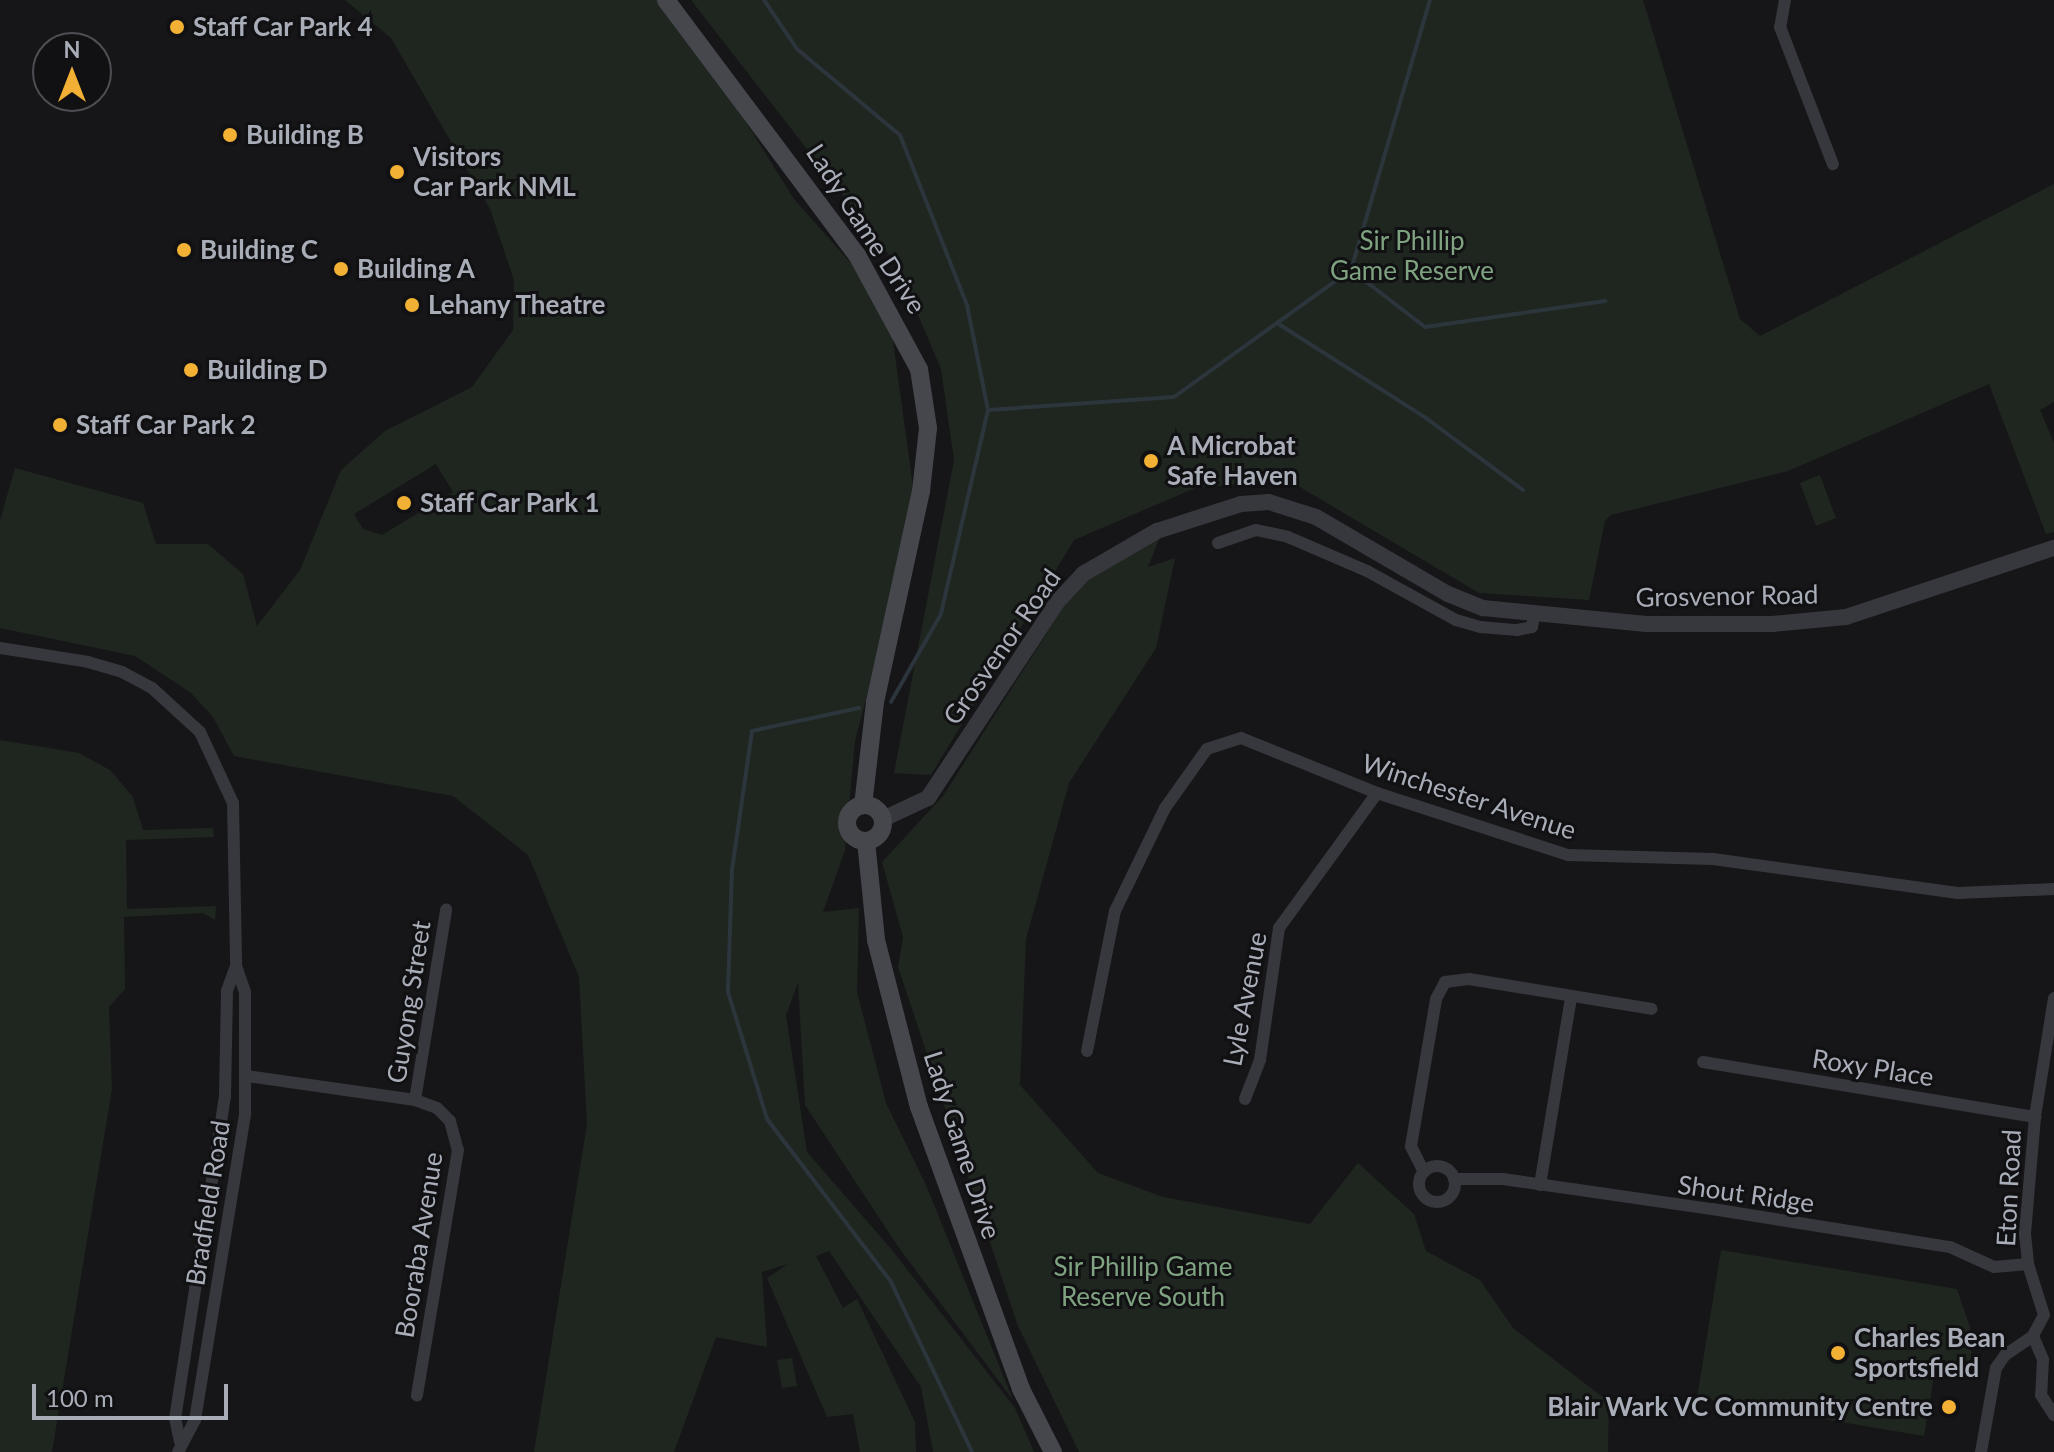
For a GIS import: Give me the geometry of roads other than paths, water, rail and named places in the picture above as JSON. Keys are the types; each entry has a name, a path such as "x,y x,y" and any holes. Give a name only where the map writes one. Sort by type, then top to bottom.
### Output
{"main road":[{"name":"Lady Game Drive","path":"666,0 857,255 903,331 919,369 928,428 921,491 913,548 875,702 863,805"},
{"path":"863,805 874,806 883,819 880,834 866,841 850,833 847,821 863,805"},
{"name":"Lady Game Drive","path":"866,841 876,940 919,1107 1021,1389 1053,1452"}],"street":[{"path":"1785,0 1780,27 1833,164"},
{"name":"Grosvenor Road","path":"883,819 928,798 1058,601 1083,574 1129,545 1187,520 1241,504 1292,507 1465,601 1534,616 1646,624 1772,624 1846,617 2054,548"},
{"name":"Grosvenor Road","path":"1218,543 1256,530 1288,537 1367,571 1456,620 1481,627 1532,627 1534,616"},
{"name":"Bradfield Road","path":"0,648 122,672 164,698 200,732 233,803 236,966 245,992 247,1076 195,1420 179,1447"},
{"name":"Winchester Avenue","path":"1087,1051 1115,911 1165,808 1207,749 1241,738 1377,793 1568,855 1713,859 1958,893 2054,889"},
{"name":"Lyle Avenue","path":"1245,1099 1260,1060 1279,928 1377,793"},
{"name":"Guyong Street","path":"415,1100 446,910"},
{"name":"Bradfield Road","path":"179,1447 175,1418 225,1096 227,991 236,966"},
{"path":"1424,1172 1440,1167 1454,1179 1448,1199 1431,1201 1420,1189 1424,1172 1411,1146 1440,986 1461,979 1652,1009"},
{"path":"1540,1185 1571,997"},
{"name":"Eton Road","path":"2054,998 2035,1117 2026,1213 2028,1264 2044,1315 2033,1336 2043,1360 2041,1395 2054,1415"},
{"name":"Roxy Place","path":"1703,1062 2035,1117"},
{"name":"Booraba Avenue","path":"247,1076 415,1100 437,1108 450,1121 458,1150 417,1396"},
{"name":"Shout Ridge","path":"1454,1179 1540,1185 1946,1246 1994,1267 2028,1264"},
{"path":"1981,1452 1996,1368 2005,1355 2033,1336"}],"waterway":[{"path":"764,0 797,49 900,135 967,305 988,410 941,614 891,702"},
{"path":"1351,270 1430,0"},
{"path":"988,410 1174,397 1351,270 1425,327 1605,301"},
{"path":"1277,323 1426,418 1523,490"},
{"path":"859,708 752,731 732,869 728,992 767,1119 891,1282 972,1452"}],"place":[{"name":"Staff Car Park 4","path":"177,27"},
{"name":"Building B","path":"230,135"},
{"name":"Visitors Car Park NML","path":"397,172"},
{"name":"Building C","path":"184,250"},
{"name":"Building A","path":"341,269"},
{"name":"Lehany Theatre","path":"412,305"},
{"name":"Building D","path":"191,370"},
{"name":"Staff Car Park 2","path":"60,425"},
{"name":"A Microbat Safe Haven","path":"1151,461"},
{"name":"Staff Car Park 1","path":"404,503"},
{"name":"Charles Bean Sportsfield","path":"1838,1353"},
{"name":"Blair Wark VC Community Centre","path":"1949,1407"}],"park label":[{"name":"Sir Phillip Game Reserve","path":"1412,256"},
{"name":"Sir Phillip Game Reserve South","path":"1143,1282"}]}
